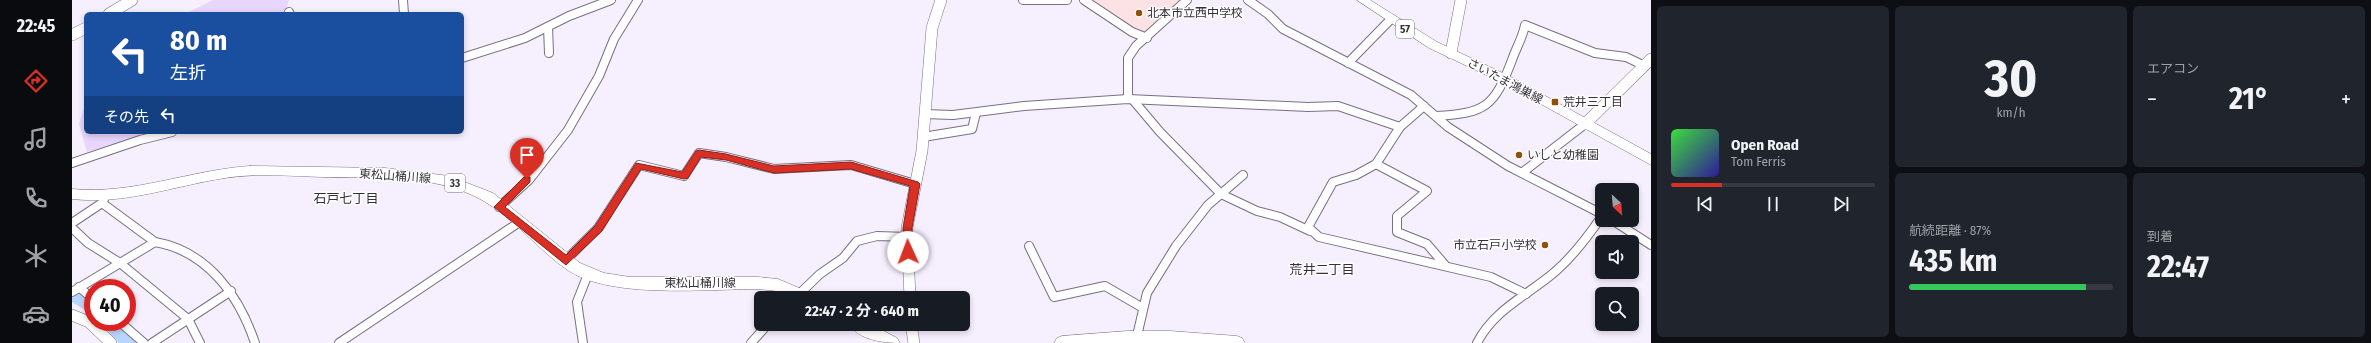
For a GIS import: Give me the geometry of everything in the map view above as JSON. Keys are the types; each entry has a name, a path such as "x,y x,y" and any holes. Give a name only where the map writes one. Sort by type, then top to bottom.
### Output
{"main road":[{"name":"さいたま鴻巣線","path":"1362,0 1410,32 1505,79 1651,160"},
{"name":"東松山桶川線","path":"72,194 103,200 227,173 266,171 351,172 426,177 446,180 473,189 488,197 518,223 566,260 588,274 603,279 630,283 758,283 778,285 790,291"},
{"path":"870,331 892,343"},
{"path":"1062,343 1098,341 1138,336 1181,337 1237,343"}],"street":[{"path":"112,12 132,0"},
{"path":"403,0 404,12"},
{"path":"464,57 525,38 581,10 611,0"},
{"path":"499,207 511,198 544,161 572,122 598,77 614,39 638,0"},
{"path":"910,291 908,237 923,137 929,50 932,28 940,0"},
{"path":"1023,0 1067,0"},
{"path":"1084,0 1132,32 1147,38"},
{"path":"1187,0 1147,38 1136,46 1128,58 1130,100 1221,194 1257,211 1280,217 1310,231 1319,237 1445,265 1491,277 1526,294"},
{"path":"1248,0 1268,14 1283,29 1348,64 1411,95 1448,127 1508,166 1523,172 1595,211"},
{"path":"1451,53 1461,0"},
{"path":"1348,64 1391,19"},
{"path":"1436,116 1468,115 1479,111 1492,102 1505,79 1514,52 1524,36 1525,25 1595,53 1626,57 1648,63"},
{"path":"548,27 548,53"},
{"path":"72,35 84,29"},
{"path":"1523,172 1585,124 1648,63"},
{"path":"924,114 976,113 1024,106 1130,100 1308,107 1338,106 1400,127"},
{"path":"1310,231 1308,227 1333,182 1356,175 1376,164 1400,127 1424,106"},
{"path":"923,137 972,129 976,113"},
{"path":"72,163 140,140 164,134"},
{"path":"566,260 598,228 639,165 684,176 699,153 726,157 774,169 851,165 915,184"},
{"path":"1376,164 1427,191 1397,216 1397,232 1427,244 1445,265"},
{"path":"1138,336 1147,293 1176,246 1208,206 1243,175"},
{"path":"72,223 103,200 155,242 175,245 199,260 231,291 250,327 255,343"},
{"path":"339,343 518,223"},
{"path":"1477,343 1489,320 1526,294 1556,270 1579,249 1595,225"},
{"path":"1623,227 1651,245"},
{"path":"72,228 88,243 120,263 188,319 200,343"},
{"path":"806,291 820,274 843,258 857,241 877,236 908,237"},
{"path":"76,289 155,242"},
{"path":"1029,246 1054,297 1105,286 1143,308"},
{"path":"583,343 576,302 577,294 588,274"},
{"path":"152,343 231,291"},
{"path":"72,315 82,316 94,324 111,343"},
{"path":"130,331 144,343"},
{"path":"751,343 762,331"},
{"path":"912,331 914,343"}],"shaded area":[{"path":"213,0 289,0 285,12 189,12"},
{"name":"北本市立西中学校","path":"1089,0 1183,0 1144,35"},
{"path":"84,108 84,134 148,134 120,144 87,152 79,124"}],"waterway":[{"path":"72,295 84,303"},
{"path":"116,331 129,343"}],"place":[{"name":"北本市立西中学校","path":"1139,13"},
{"name":"荒井三丁目","path":"1555,102"},
{"name":"いしと幼稚園","path":"1519,155"},
{"name":"市立石戸小学校","path":"1545,245"}],"district":[{"name":"石戸七丁目","path":"346,198"},
{"name":"荒井二丁目","path":"1322,269"}],"route":[{"path":"527,179 511,198 499,207 566,260 587,241 598,228 639,165 684,176 699,153 726,157 774,169 788,170 851,165 915,184 908,228 908,252"}]}
